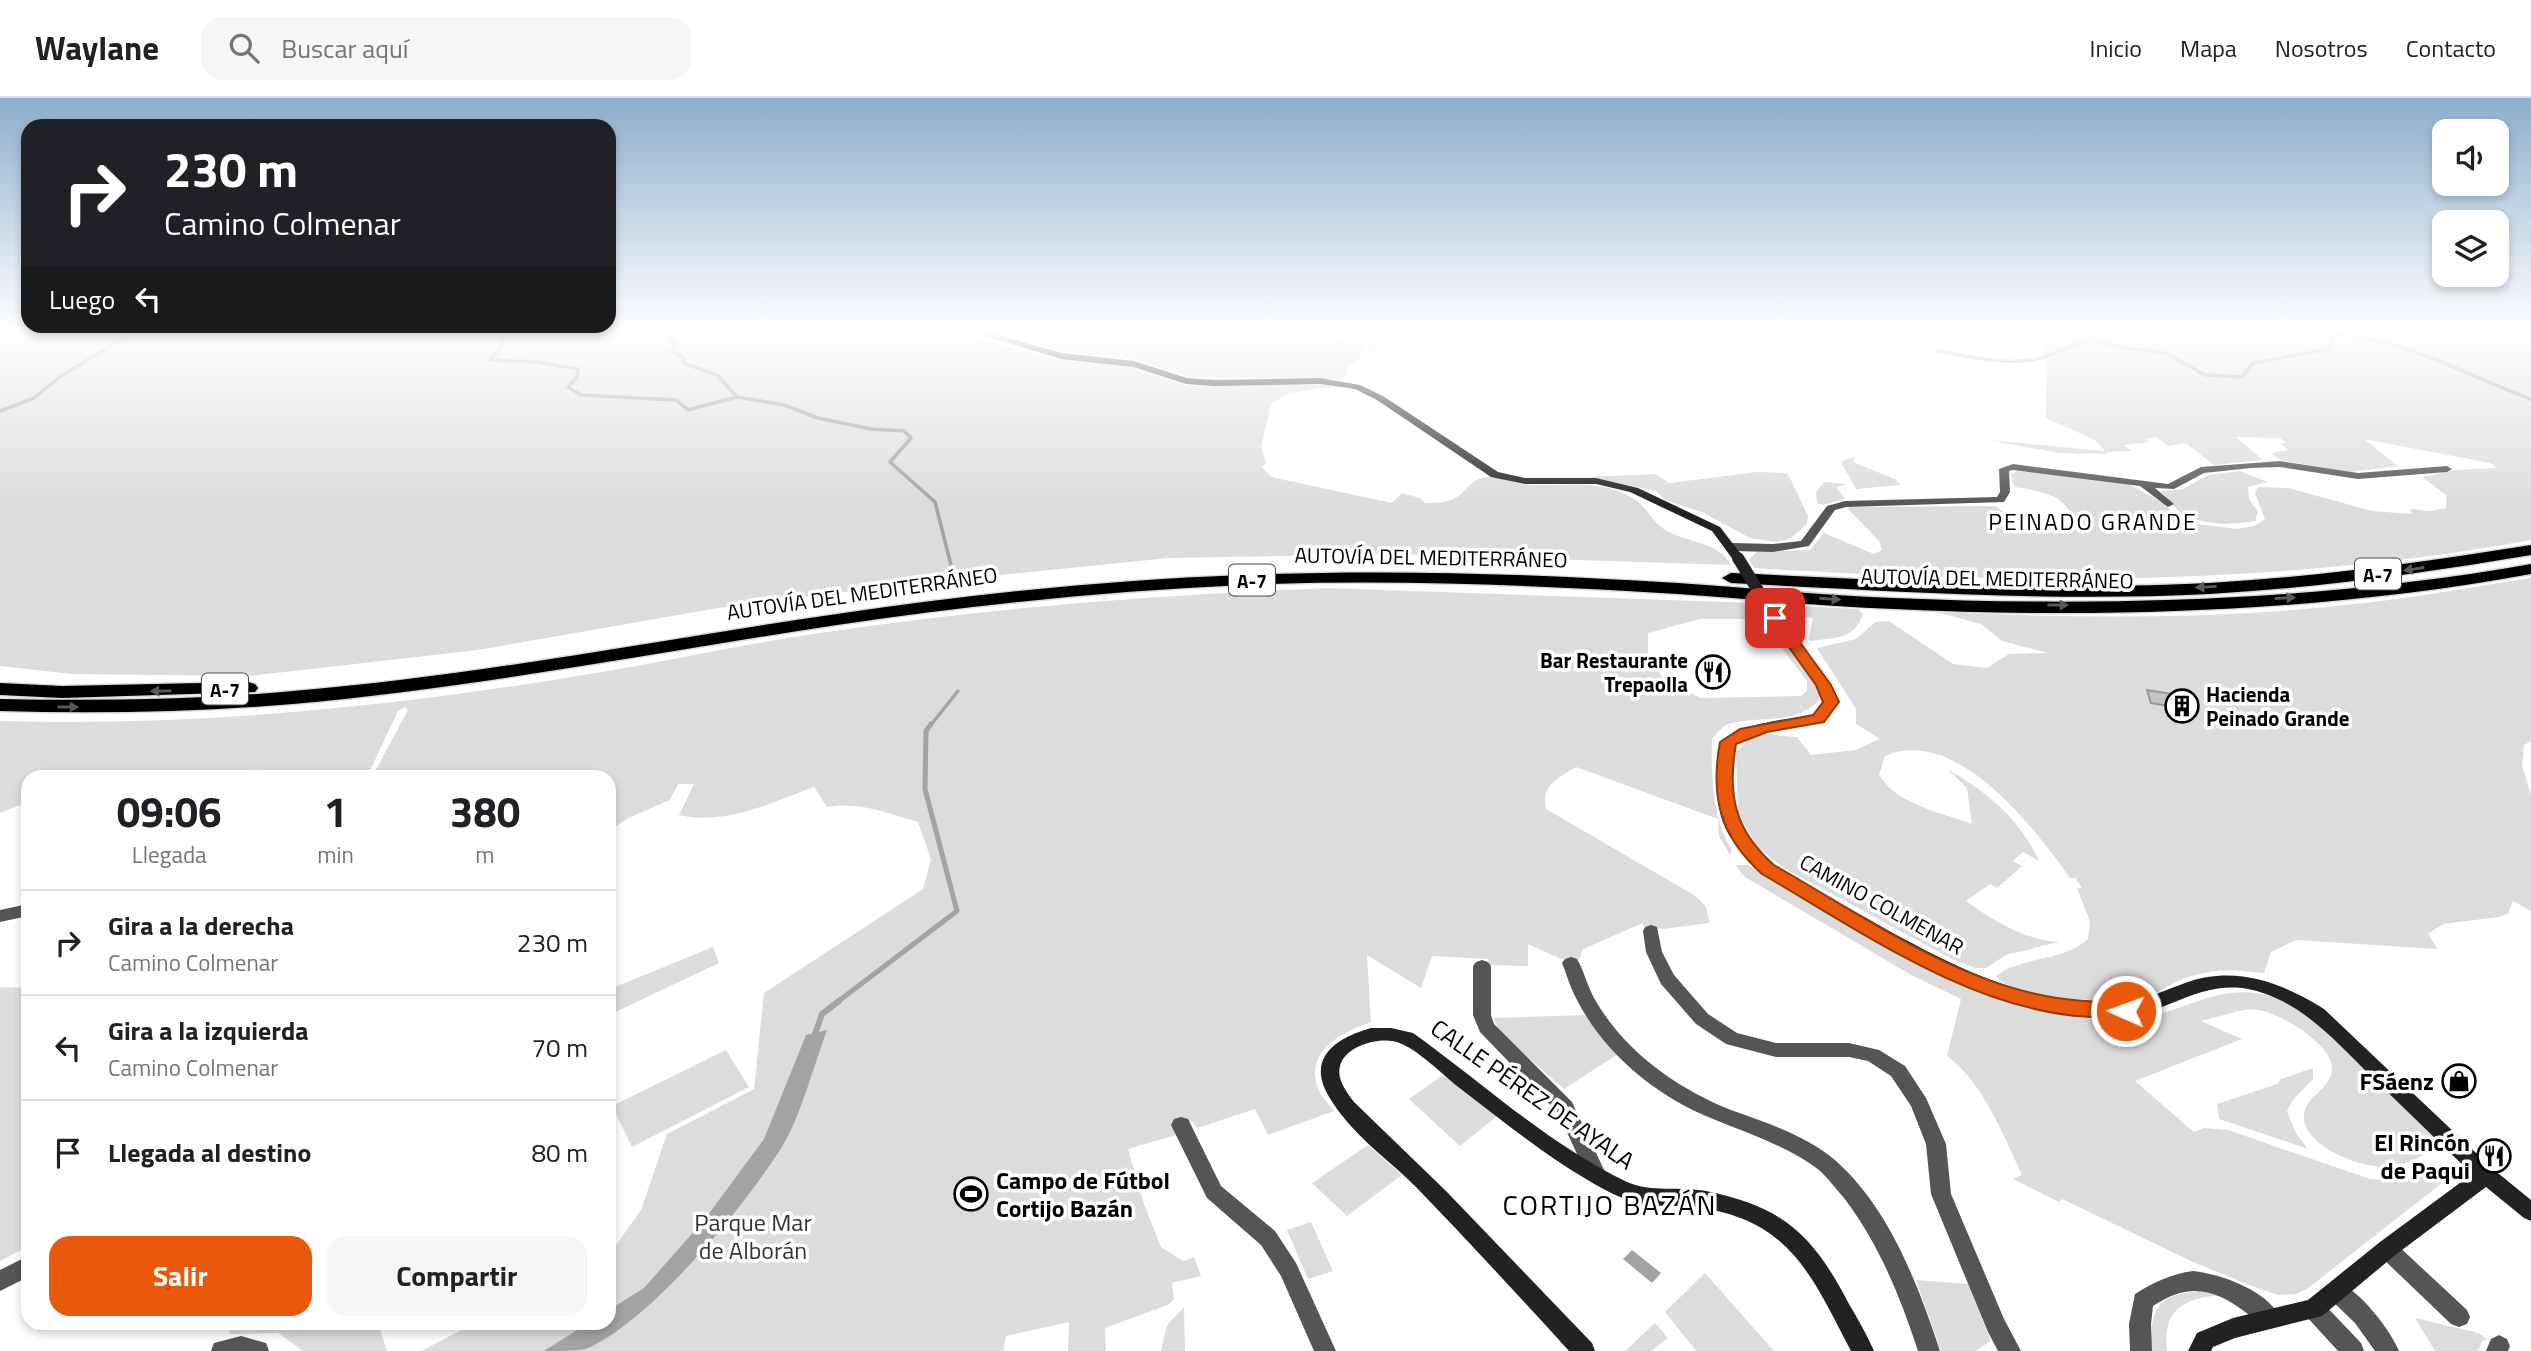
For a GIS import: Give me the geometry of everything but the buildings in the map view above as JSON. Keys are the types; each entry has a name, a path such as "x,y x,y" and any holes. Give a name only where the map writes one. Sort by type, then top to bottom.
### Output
{"highway":[{"name":"AUTOVÍA DEL MEDITERRÁNEO","path":"0,689 163,691 262,688 346,680 500,662 782,614 982,586 1227,568 1361,565 1610,572 1919,587 2163,590 2384,573 2531,550"},
{"name":"AUTOVÍA DEL MEDITERRÁNEO","path":"0,705 150,707 369,692 500,674 911,608 1085,589 1235,581 1382,578 1507,580 1932,605 2176,604 2297,597 2531,569"}],"main road":[{"path":"1362,389 1380,398 1495,475 1525,481 1587,480 1616,484 1716,528 1735,552"},
{"name":"CAMINO COLMENAR","path":"1735,552 1775,618 1824,685 1831,702 1819,719 1756,729 1728,742 1724,767 1728,811 1735,832 1768,869 1917,956 1975,981 2033,1001 2077,1009 2126,1011 2163,1002 2195,986 2221,981 2243,981 2286,995 2318,1014 2486,1175 2531,1212"},
{"name":"CALLE PÉREZ DE AYALA","path":"1584,1351 1472,1230 1349,1110 1333,1084 1330,1071 1334,1058 1342,1048 1367,1035 1385,1032 1406,1038 1596,1174 1636,1194 1716,1201 1766,1219 1788,1231 1810,1254 1835,1294 1863,1351"},
{"path":"2199,1351 2205,1340 2233,1328 2314,1309 2386,1249 2486,1175"}],"street":[{"path":"1735,552 1805,544 1831,509 1845,504 2000,500 2005,492 2004,469 2014,467 2170,487 2201,470 2251,465 2280,464 2358,476 2447,469"},
{"path":"2143,484 2168,504"},
{"path":"0,916 21,911"},
{"path":"1651,931 1654,952 1667,979 1702,1019 1732,1039 1776,1049 1849,1049 1873,1055 1898,1071 1919,1103 1937,1144 1941,1194 1996,1325 2010,1351"},
{"path":"1571,963 1587,1002 1623,1046 1664,1086 1687,1099 1779,1136 1826,1164 1859,1202 1893,1257 1914,1304 1929,1351"},
{"path":"1482,966 1482,1015 1486,1027 1566,1108 1596,1174"},
{"path":"1181,1125 1214,1192 1268,1238 1289,1270 1325,1351"},
{"path":"2386,1249 2459,1317"},
{"path":"0,1281 21,1270"},
{"path":"2141,1351 2143,1301 2161,1287 2181,1281 2208,1282 2243,1294 2270,1319"},
{"path":"2337,1291 2363,1316 2388,1351"},
{"path":"2314,1309 2353,1351"},
{"path":"222,1351 241,1347 258,1351"}],"green space":[{"path":"0,389 1313,389 1289,393 1271,404 1261,447 1266,463 1262,467 1271,477 1392,503 1402,493 1420,498 1425,503 1450,500 1477,480 1489,476 1522,484 1610,488 1637,501 1658,525 1667,531 1711,547 1726,557 1731,565 1397,554 1169,558 884,587 718,608 478,650 249,676 72,674 0,666"},
{"path":"2046,389 2531,389 2531,540 2338,566 2144,578 2046,579 1851,573 1754,568 1749,559 1757,552 1810,550 1824,533 1874,554 1882,550 1879,541 1847,508 1850,507 1995,506 2031,530 2048,533 2073,524 2071,514 2060,500 2015,487 2010,475 2017,471 2127,483 2165,504 2177,518 2196,524 2237,529 2255,526 2265,519 2255,493 2258,487 2289,488 2372,511 2412,514 2410,509 2430,511 2446,508 2446,495 2422,477 2453,470 2497,468 2490,463 2364,439 2398,466 2350,472 2280,460 2271,453 2288,450 2280,443 2286,443 2280,438 2236,437 2263,460 2214,465 2186,443 2168,446 2156,437 2145,439 2149,442 2123,445 2132,451 2106,452 2107,454 2059,453 1987,440 2105,451 2095,440 2046,418"},
{"path":"1855,458 1853,462 1897,480 1900,485 1856,489 1841,462"},
{"path":"2240,471 2268,482 2248,487 2249,499 2258,512 2255,521 2227,524 2200,520 2179,511 2160,491 2183,489 2208,475"},
{"path":"1757,472 1787,473 1790,478 1808,516 1807,524 1790,539 1775,542 1750,538 1704,513 1665,500 1656,491 1589,477 1656,474 1669,483"},
{"path":"1824,482 1848,484 1836,487 1845,499 1823,505 1817,503 1816,492"},
{"path":"2531,578 2531,741 2524,745 2522,765 2531,795 2531,911 2513,901 2508,914 2499,917 2443,924 2428,934 2438,949 2296,940 2271,952 2264,973 2227,970 2195,975 2153,994 2134,998 2092,1000 2045,996 2008,985 1996,976 2018,965 2066,952 2088,939 2090,922 2077,888 2082,888 2075,878 2070,878 2015,810 1966,768 1939,755 1912,750 1885,756 1879,775 1897,794 1908,801 1972,824 1967,788 1947,769 1988,797 2012,819 2031,846 2039,861 2023,852 2013,861 2022,866 1997,888 1990,884 1966,901 2021,933 2059,942 2006,955 1986,968 1975,968 1952,959 1784,868 1757,847 1738,812 1736,752 1751,739 1764,734 1797,737 1811,755 1856,750 1880,739 1856,724 1856,709 1817,648 1856,639 1875,622 1889,621 1953,664 1987,668 2009,654 2048,653 2002,641 1981,624 1936,612 2038,616 2244,613 2369,602"},
{"name":"Parque Mar de Alborán","path":"1328,588 1755,603 1765,619 1700,619 1648,633 1648,654 1662,677 1700,698 1801,696 1807,691 1807,681 1775,639 1782,639 1819,690 1819,700 1810,708 1788,717 1728,724 1712,739 1714,796 1720,824 1732,850 1730,855 1719,836 1718,819 1576,767 1548,788 1546,809 1694,895 1705,905 1710,923 1663,929 1643,926 1643,923 1583,949 1579,960 1561,959 1528,944 1528,966 1489,965 1488,959 1432,956 1421,988 1367,955 1371,1022 1338,1037 1321,1053 1316,1063 1315,1075 1319,1091 1334,1111 1268,1135 1255,1109 1197,1128 1192,1121 1175,1129 1176,1135 1128,1149 1144,1204 1161,1247 1183,1261 1194,1257 1201,1276 1172,1283 1174,1299 1168,1305 1105,1328 1106,1351 1068,1351 1069,1322 1006,1336 1003,1351 421,1351 462,1330 616,1330 616,1245 641,1210 667,1134 754,1089 764,993 923,889 931,859 918,822 862,807 827,807 814,787 748,811 714,818 697,818 679,815 694,784 678,784 670,800 628,818 616,826 616,770 376,770 408,710 405,707 398,711 370,770 21,770 21,805 0,813 0,721 76,722 229,717 382,703 533,683 787,638 877,625 1006,610 1199,594"},
{"path":"1777,605 1858,609 1863,614 1855,629 1849,633 1836,638 1812,641 1809,640 1813,618 1799,616 1795,630"},
{"path":"1735,865 1748,865 1814,905 1949,977 2016,1003 2050,1012 2122,1020 2143,1018 2201,1000 2239,992 2281,1000 2319,1024 2362,1062 2436,1137 2437,1149 2406,1163 2387,1167 2363,1164 2322,1146 2306,1126 2304,1114 2309,1102 2330,1078 2331,1061 2316,1041 2292,1024 2268,1012 2252,1009 2237,1011 2201,1021 2242,1039 2135,1081 2194,1132 2204,1128 2228,1130 2370,1179 2403,1181 2428,1172 2442,1183 2307,1289 2296,1294 2278,1295 2193,1262 2062,1199 2059,1202 2013,1179 2022,1175 1991,1110 1971,1080 1947,1056 1961,999 1911,975 1745,877"},
{"path":"713,947 719,963 616,1012 616,987"},
{"path":"0,987 21,988 21,1250 0,1261"},
{"path":"1585,1015 1618,1054 1564,1089 1501,1034 1493,1018"},
{"path":"726,1050 749,1087 632,1147 616,1114 616,1104"},
{"path":"2313,1068 2313,1079 2292,1101 2287,1111 2296,1133 2308,1149 2219,1119 2217,1104 2277,1084 2281,1079"},
{"path":"1443,1075 1497,1116 1460,1146 1409,1099"},
{"path":"1368,1145 1402,1175 1347,1216 1312,1183"},
{"path":"1311,1222 1333,1271 1308,1279 1287,1230"},
{"path":"1705,1273 1774,1351 1696,1351 1665,1312"},
{"path":"1916,1280 1968,1284 1991,1341 1975,1351 1941,1351"},
{"path":"2199,1291 2223,1295 2198,1299 2179,1308 2168,1325 2167,1351 2151,1351 2152,1325 2158,1307 2172,1297"},
{"path":"1184,1307 1185,1351 1161,1351 1167,1325"},
{"path":"2415,1318 2479,1333 2487,1339 2482,1341 2478,1351 2435,1351"},
{"path":"1655,1323 1668,1338 1651,1351 1625,1351"},
{"path":"229,1330 380,1330 387,1351 303,1351 278,1333 230,1334"}],"shaded area":[{"path":"827,1030 789,1134 767,1170 721,1229 667,1288 611,1335 586,1349 544,1351 577,1330 616,1330 616,1306 644,1288 705,1219 764,1139 806,1035"},
{"path":"1632,1250 1661,1273 1652,1283 1623,1259"}],"waterway":[{"path":"0,411 34,398 44,389"},
{"path":"572,389 581,395 676,400 688,410 737,397"},
{"path":"730,389 737,397"},
{"path":"2508,389 2531,399"},
{"path":"737,397 784,405 818,418 871,429 904,431 911,438 890,462 935,502 951,565"},
{"path":"930,726 958,691"},
{"path":"836,1003 957,911 925,789 926,731 931,724"},
{"path":"814,1037 822,1014 839,1001"}],"place":[{"name":"Bar Restaurante Trepaolla","path":"1713,672"},
{"name":"Hacienda Peinado Grande","path":"2182,706"},
{"name":"FSáenz","path":"2459,1081"},
{"name":"El Rincón de Paqui","path":"2494,1156"},
{"name":"Campo de Fútbol Cortijo Bazán","path":"971,1194"}],"district":[{"name":"PEINADO GRANDE","path":"2093,521"},
{"name":"CORTIJO BAZÁN","path":"1610,1204"}],"route":[{"path":"1775,618 1824,685 1831,702 1819,719 1745,732 1728,742 1724,767 1728,811 1735,832 1752,856 1768,869 1917,956 1975,981 2033,1001 2077,1009 2126,1011"}]}
